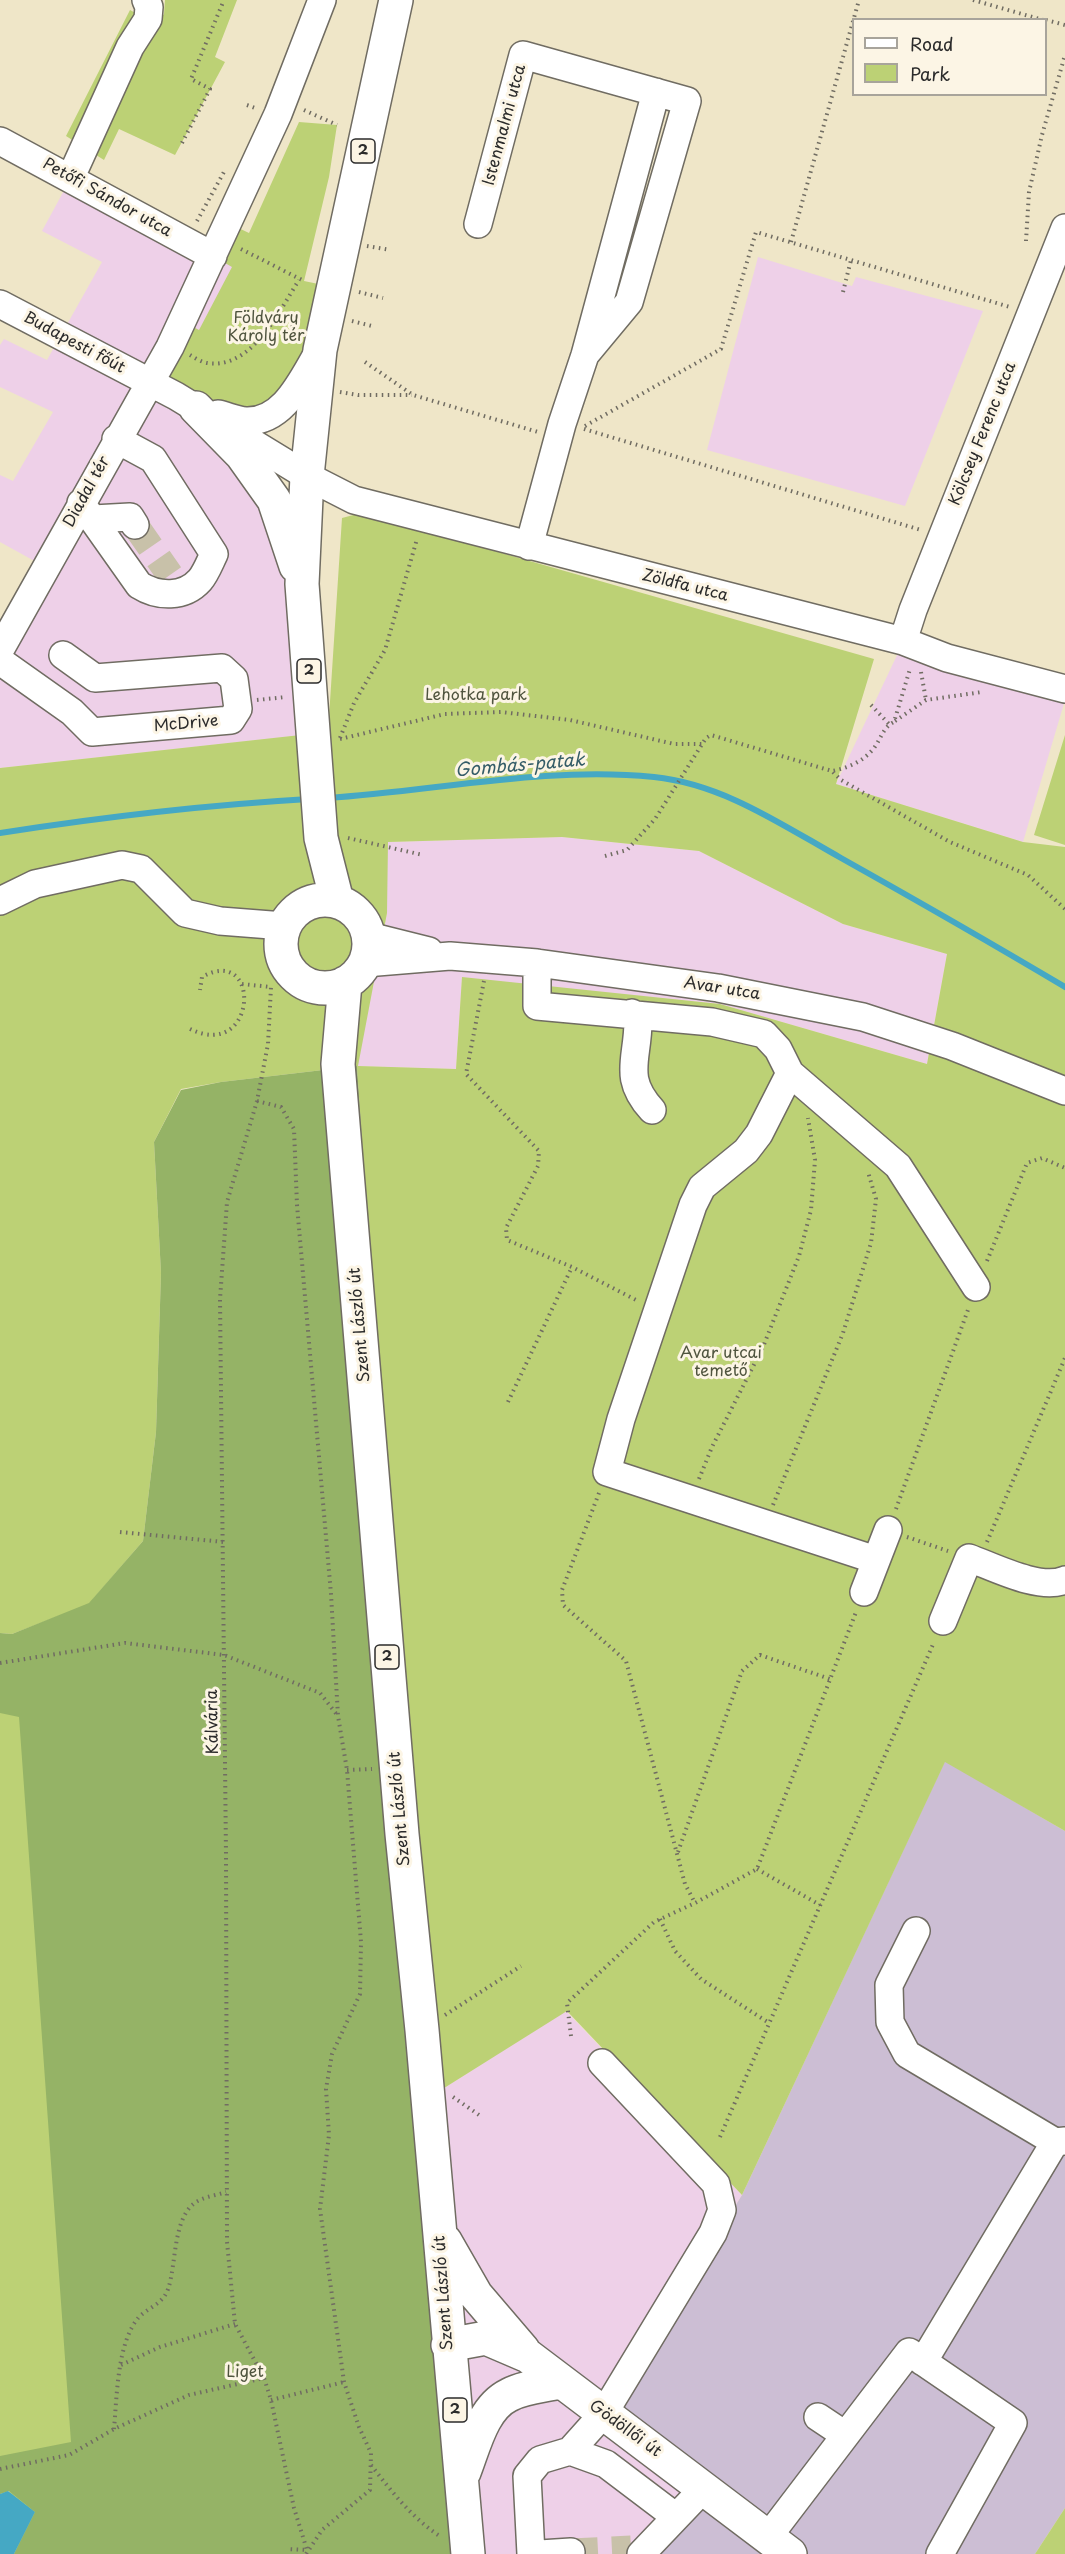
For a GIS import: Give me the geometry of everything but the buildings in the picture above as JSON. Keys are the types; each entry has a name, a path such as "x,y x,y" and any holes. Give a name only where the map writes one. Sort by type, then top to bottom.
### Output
{"main road":[{"name":"2","path":"349,967 296,976 284,958 281,943 309,910 331,834 315,758 302,584 308,476 320,350 396,0"},
{"path":"196,408 242,454 274,500 302,584"},
{"path":"309,910 352,908 363,920 349,967"},
{"name":"Szent László út","path":"349,967 338,1064 402,1834 462,2476 456,2546"},
{"path":"440,2231 457,2266 476,2295 528,2356"},
{"name":"Gödöllői út","path":"448,2344 486,2338 528,2356 779,2546"},
{"path":"462,2476 484,2422 496,2405 508,2395 560,2382"}],"street":[{"path":"71,177 130,47 148,19 149,7 146,0"},
{"path":"308,476 149,382 170,347 284,100 321,0"},
{"name":"Istenmalmi utca","path":"478,224 523,55 656,92 585,355 562,424 529,546"},
{"name":"Petőfi Sándor utca","path":"0,141 217,247"},
{"name":"Kölcsey Ferenc utca","path":"903,641 942,536 1065,228"},
{"name":"Budapesti főút","path":"0,304 149,382"},
{"path":"196,408 244,421 266,417 288,401 320,350"},
{"name":"Diadal tér","path":"0,650 87,511 116,439 149,382"},
{"path":"87,511 140,585 150,592 162,596 175,583 200,581 214,555 153,459 116,439"},
{"name":"Zöldfa utca","path":"308,476 354,500 903,641 947,658 1065,689"},
{"path":"87,511 129,518 135,525"},
{"name":"McDrive","path":"0,661 72,712 92,732 231,720 238,709 234,679 222,668 95,678 63,655"},
{"path":"0,901 35,884 122,866 141,869 185,913 219,921 309,910"},
{"name":"Avar utca","path":"349,967 450,956 537,963 718,988 863,1017 952,1046 1065,1091"},
{"path":"537,963 537,1006 712,1022 764,1034 778,1049 796,1079 898,1166 976,1287"},
{"path":"712,1022 718,988"},
{"path":"632,1013 638,1021 634,1075 639,1095 652,1110"},
{"path":"796,1079 746,1151 702,1187 693,1205 621,1419 607,1472 876,1560"},
{"path":"864,1592 888,1530"},
{"path":"943,1621 973,1560 1042,1584 1057,1584 1065,1580"},
{"path":"916,1931 889,1985 890,2022 907,2054 1060,2141 923,2362"},
{"path":"531,2554 527,2476 540,2460 570,2451 604,2413 713,2233 722,2210 716,2184 602,2063"},
{"path":"779,2546 845,2436 909,2352 1013,2423 940,2554"},
{"path":"818,2416 845,2436"},
{"path":"570,2451 606,2464 676,2517"},
{"path":"640,2550 704,2488"},
{"path":"540,2554 571,2552"}],"path":[{"path":"182,142 210,89 191,79 225,0"},
{"path":"854,18 859,0"},
{"path":"973,0 1038,18"},
{"path":"1047,20 1065,25"},
{"path":"791,242 852,25"},
{"path":"1026,241 1029,192 1042,135 1065,55"},
{"path":"284,100 337,125"},
{"path":"942,536 581,428 721,349 756,232 1031,313"},
{"path":"361,245 390,250"},
{"path":"170,347 207,363 231,361 247,351 301,281 217,247"},
{"path":"843,292 851,260"},
{"path":"353,291 383,298"},
{"path":"348,320 372,326"},
{"path":"365,362 413,395"},
{"path":"340,392 358,395 413,395 544,434"},
{"path":"417,537 385,650 354,703 340,739 445,714 501,712 570,720 674,744 702,744"},
{"path":"894,722 910,669"},
{"path":"921,672 926,700"},
{"path":"832,771 847,768 873,749 888,724 926,700 982,692"},
{"path":"237,702 290,697"},
{"path":"871,705 888,724"},
{"path":"605,856 627,850 656,819 698,750 711,735 832,771 841,780 950,842 1028,875 1065,909"},
{"path":"331,834 423,855"},
{"path":"488,960 466,1074 539,1151 538,1166 506,1228 507,1240 572,1267 657,1311"},
{"path":"190,1029 202,1036 217,1035 231,1028 242,1017 246,1000 242,984 233,974 220,971 211,972 202,977 200,990"},
{"name":"Kálvária","path":"235,2324 227,2242 226,2192 224,1542 220,1299 227,1202 257,1101 268,1044 271,987 242,984"},
{"path":"691,1499 712,1447 763,1347 799,1256 811,1210 815,1160 796,1079"},
{"path":"257,1101 281,1107 294,1129 297,1205 328,1559 338,1716 347,1770 361,1942 360,1994 332,2054 326,2089 329,2135 320,2209 344,2382 359,2427 371,2452 370,2490 322,2530 306,2552"},
{"path":"765,1524 843,1333 872,1243 876,1199 859,1133"},
{"path":"1065,1168 1042,1158 1027,1163 976,1287 888,1530 973,1560 1065,1358"},
{"path":"508,1402 572,1267"},
{"path":"607,1472 562,1590 563,1605 626,1661 685,1884 695,1903"},
{"path":"120,1532 224,1542"},
{"path":"571,2036 567,2003 624,1951 660,1919 695,1903 757,1869 864,1592"},
{"path":"720,2136 943,1621"},
{"path":"0,1663 125,1643 224,1655 320,1693 338,1716"},
{"path":"677,1854 742,1671 760,1655 830,1679"},
{"path":"757,1869 820,1905"},
{"path":"660,1919 675,1951 701,1979 769,2023"},
{"path":"422,2030 521,1966"},
{"path":"114,2429 121,2365 128,2336 139,2318 161,2301 168,2289 181,2223 188,2208 199,2200 226,2192"},
{"path":"121,2365 160,2348 235,2324 264,2378 271,2400 294,2508 306,2552"},
{"path":"0,2469 69,2455 114,2429 189,2395 264,2378"},
{"path":"271,2400 344,2382"},
{"path":"370,2465 398,2501 425,2527 456,2546"},
{"path":"288,2549 306,2552"}],"shaded area":[{"path":"67,185 241,259 181,413 256,488 280,547 293,624 303,735 0,768 0,675 58,574 0,542 0,475 13,481 53,412 0,387 0,345 4,339 47,360 102,262 42,231"},
{"path":"758,257 852,286 856,277 983,311 905,506 707,450"},
{"path":"899,651 1065,700 1023,842 836,784"},
{"path":"562,837 699,851 843,924 947,954 927,1064 720,1004 462,978 456,1069 357,1066 387,913 387,842"},
{"path":"945,1761 1065,1831 1065,2508 1035,2554 653,2554 711,2495 606,2415 742,2195"},
{"path":"566,2011 742,2195 606,2415 711,2495 653,2554 477,2554 433,2095"}],"green space":[{"path":"165,0 237,0 215,57 225,62 175,155 119,129 104,160 66,136 130,10 156,24 164,14"},
{"name":"Földváry Károly tér","path":"299,122 337,125 329,177 304,281 333,287 275,413 176,396 160,362 182,321 199,330 232,267 213,256 228,223 249,233"},
{"path":"361,513 874,659 836,784 1023,842 1065,847 1065,1831 945,1762 742,2195 567,2011 433,2095 423,2065 357,1066 181,1089 154,1142 161,1273 156,1432 143,1541 93,1599 441,2554 14,2554 23,2533 9,2491 0,2494 0,1643 79,1608 12,1634 0,1633 0,768 328,732 342,518","holes":["562,837 699,851 843,924 947,954 927,1064 720,1004 462,977 456,1069 358,1066 387,913 388,842"]},
{"path":"1065,735 1065,845 1034,835"},
{"name":"Liget","path":"357,1066 423,2065 477,2554 14,2554 35,2512 9,2491 0,2494 0,2456 71,2442 19,1717 0,1713 0,1633 12,1634 89,1603 143,1541 156,1432 161,1273 154,1142 181,1090 221,1082"},
{"path":"1065,2508 1065,2554 1035,2554"}],"water":[{"path":"8,2491 35,2512 14,2554 0,2554 0,2494"}],"waterway":[{"name":"Gombás-patak","path":"328,798 532,777 573,775 613,774 679,781 728,797 774,820 1065,987"},
{"name":"Gombás-patak","path":"0,833 154,812 309,799"}],"tunnel":[{"path":"135,525 170,575"},
{"path":"571,2552 631,2549"}],"park label":[{"name":"Lehotka park","path":"476,696"},
{"name":"Avar utcai temető","path":"721,1363"}]}
